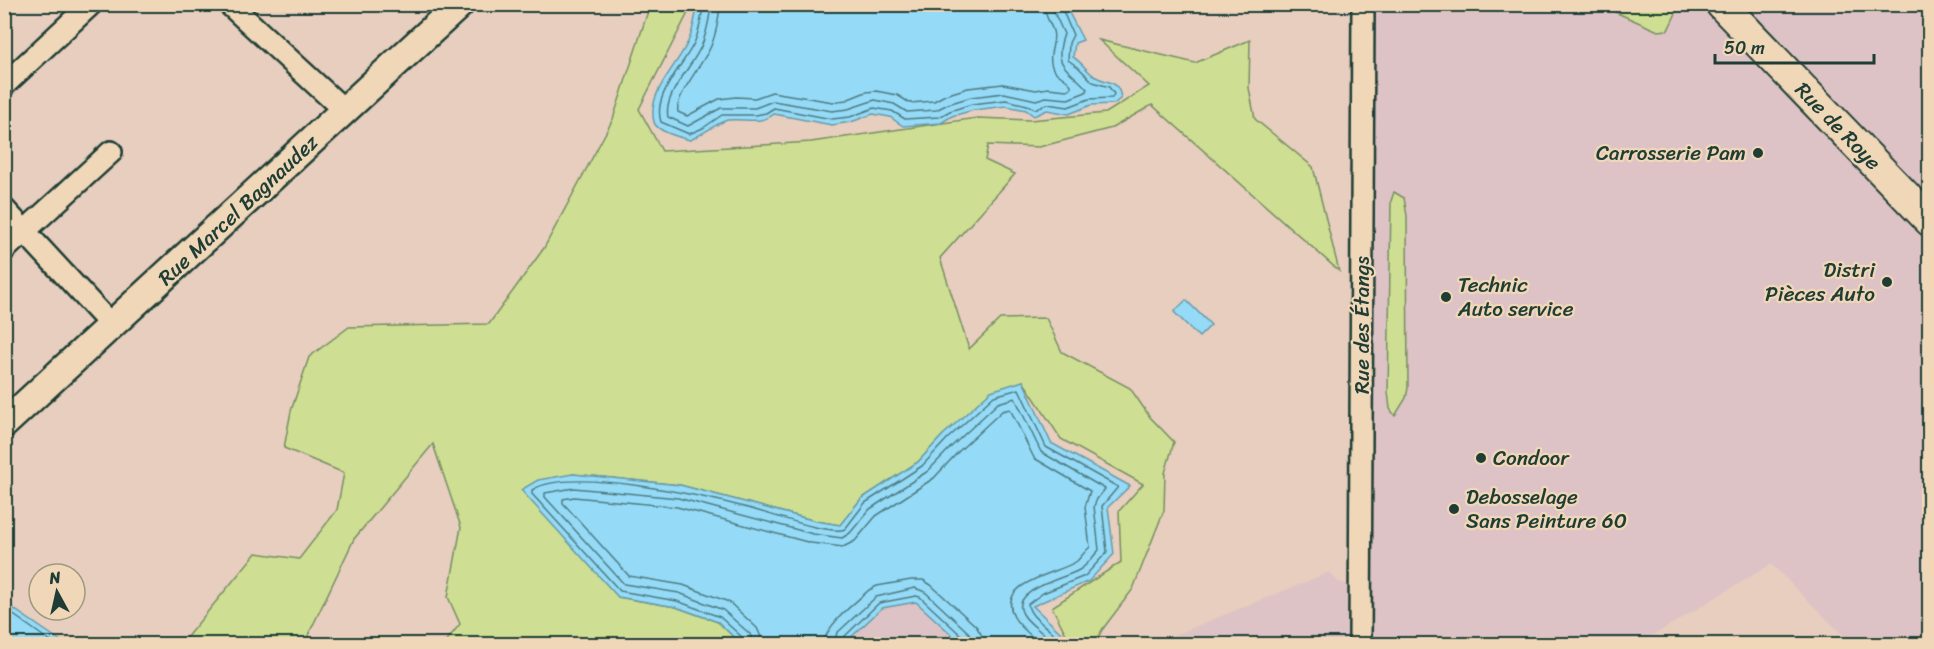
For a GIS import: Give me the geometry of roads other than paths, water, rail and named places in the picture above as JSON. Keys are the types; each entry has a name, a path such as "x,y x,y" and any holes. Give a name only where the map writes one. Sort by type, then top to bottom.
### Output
{"main road":[{"name":"Rue de Roye","path":"1721,4 1929,221"}],"street":[{"path":"4,85 91,4"},
{"path":"229,4 345,111"},
{"name":"Rue Marcel Bagnaudez","path":"10,419 460,4"},
{"name":"Rue des Étangs","path":"1360,645 1363,4"},
{"path":"4,249 111,152"},
{"path":"4,209 112,326"}],"water":[{"path":"698,5 1065,5 1083,40 1075,43 1073,57 1093,75 1115,85 1121,98 1114,104 1091,105 1069,114 1047,110 1034,116 1026,110 1006,106 974,110 952,116 941,123 903,126 890,117 873,114 851,122 832,125 774,114 758,120 724,121 690,140 659,128 654,122 653,111 660,88 686,47"},
{"path":"1186,300 1211,325 1199,337 1174,312"},
{"path":"1023,381 1051,443 1130,486 1108,507 1114,554 1089,581 1033,606 1063,635 1066,644 962,644 916,602 882,608 844,644 741,644 718,622 676,607 618,597 521,490 538,480 573,474 680,485 816,521 840,525 861,499 918,462 943,435 991,391"},
{"path":"5,597 11,607 27,618 27,622 33,622 65,644 5,644"}],"place":[{"name":"Carrosserie Pam","path":"1758,153"},
{"name":"Distri Pièces Auto","path":"1887,282"},
{"name":"Technic Auto service","path":"1446,297"},
{"name":"Condoor","path":"1481,458"},
{"name":"Debosselage Sans Peinture 60","path":"1454,509"}]}
